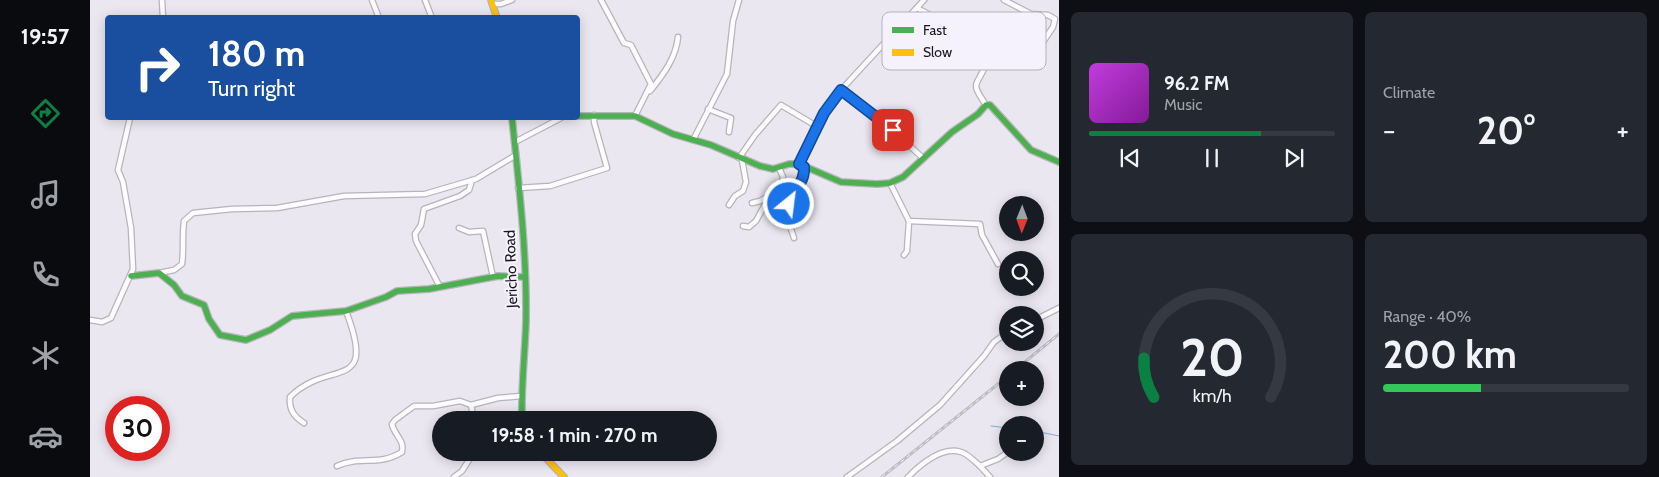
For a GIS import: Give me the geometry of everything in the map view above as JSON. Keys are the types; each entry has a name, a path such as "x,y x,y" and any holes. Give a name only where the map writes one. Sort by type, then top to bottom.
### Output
{"street":[{"path":"162,0 163,15"},
{"path":"372,0 378,15"},
{"path":"425,0 431,15"},
{"path":"491,2 501,4 512,0"},
{"path":"601,0 624,43 631,45 650,81 650,88 635,116"},
{"path":"693,140 727,74 733,21 739,0"},
{"path":"912,12 924,0"},
{"path":"1004,0 1025,12"},
{"path":"491,2 496,15"},
{"path":"917,8 924,12"},
{"path":"1046,15 1054,20 1053,26 1046,37"},
{"path":"644,98 666,70 677,46 678,38"},
{"path":"794,238 789,221 789,204 791,196 804,178 801,165 824,113 851,77 882,46"},
{"path":"983,70 975,83 976,90 986,105 992,106 1032,150 1058,160"},
{"path":"841,90 893,130 923,158"},
{"path":"729,205 735,196 743,191 746,182 741,159 755,135 781,105 818,127"},
{"path":"580,116 635,116 688,140 693,140 760,166 773,169 789,164 801,165 848,184 890,183 903,177 952,132 978,114 986,105"},
{"path":"708,109 731,118 729,132"},
{"path":"518,188 550,186 607,168 594,122 594,115"},
{"path":"90,320 102,322 111,318 131,276 133,252 131,228 123,182 118,170 130,120"},
{"name":"Jericho Road","path":"512,120 525,246 526,321 522,411"},
{"path":"515,142 557,120"},
{"path":"131,276 174,270 182,264 184,221 193,213 232,209 277,208 344,196 425,194 472,180 488,173 516,155"},
{"path":"752,203 781,189 783,177 779,168"},
{"path":"440,287 416,241 415,234 422,225 424,209 460,196 468,190 472,180"},
{"path":"890,183 909,221 907,251 904,255"},
{"path":"743,226 749,227 756,221 770,195"},
{"path":"909,221 979,224 982,236 998,264"},
{"path":"458,228 469,232 482,231 493,277"},
{"path":"158,273 174,285 182,296 204,305 209,319 220,335 246,340 270,330 292,316 346,310 386,297 397,291 440,287 493,277 524,277"},
{"path":"1044,316 1059,308"},
{"path":"304,423 290,409 290,396 322,378 350,369 355,364 356,338 346,310"},
{"path":"847,477 940,405 999,338"},
{"path":"337,466 351,460 388,459 402,452 402,441 394,432 392,424 414,406 433,406 460,401 471,405 498,398 521,396"},
{"path":"471,405 472,411"},
{"path":"908,477 927,462 948,451 962,452 980,466 990,477"},
{"path":"980,466 999,458"},
{"path":"454,477 462,471 468,461"},
{"path":"549,461 564,477"}],"waterway":[{"path":"991,426 999,427"},
{"path":"1044,433 1059,436"}],"railway":[{"path":"1026,361 1059,334"},
{"path":"882,477 999,383"}],"traffic: fast":[{"path":"580,116 635,116 673,134 711,145 760,166 773,169 789,164 799,164 841,182 877,184 890,183 903,177 952,132 978,114 986,105 990,105 1031,150 1059,162"},
{"path":"512,120 525,270 526,321 522,411"},
{"path":"131,276 159,273 174,285 182,296 204,305 209,319 220,335 246,340 270,330 292,316 346,311 386,297 397,291 429,289 498,276 524,277"}],"traffic: slow":[{"path":"491,0 496,15"},
{"path":"549,461 564,477"}],"route":[{"path":"789,204 791,196 805,176 804,167 799,164 807,146 824,113 841,90 893,130"}]}
